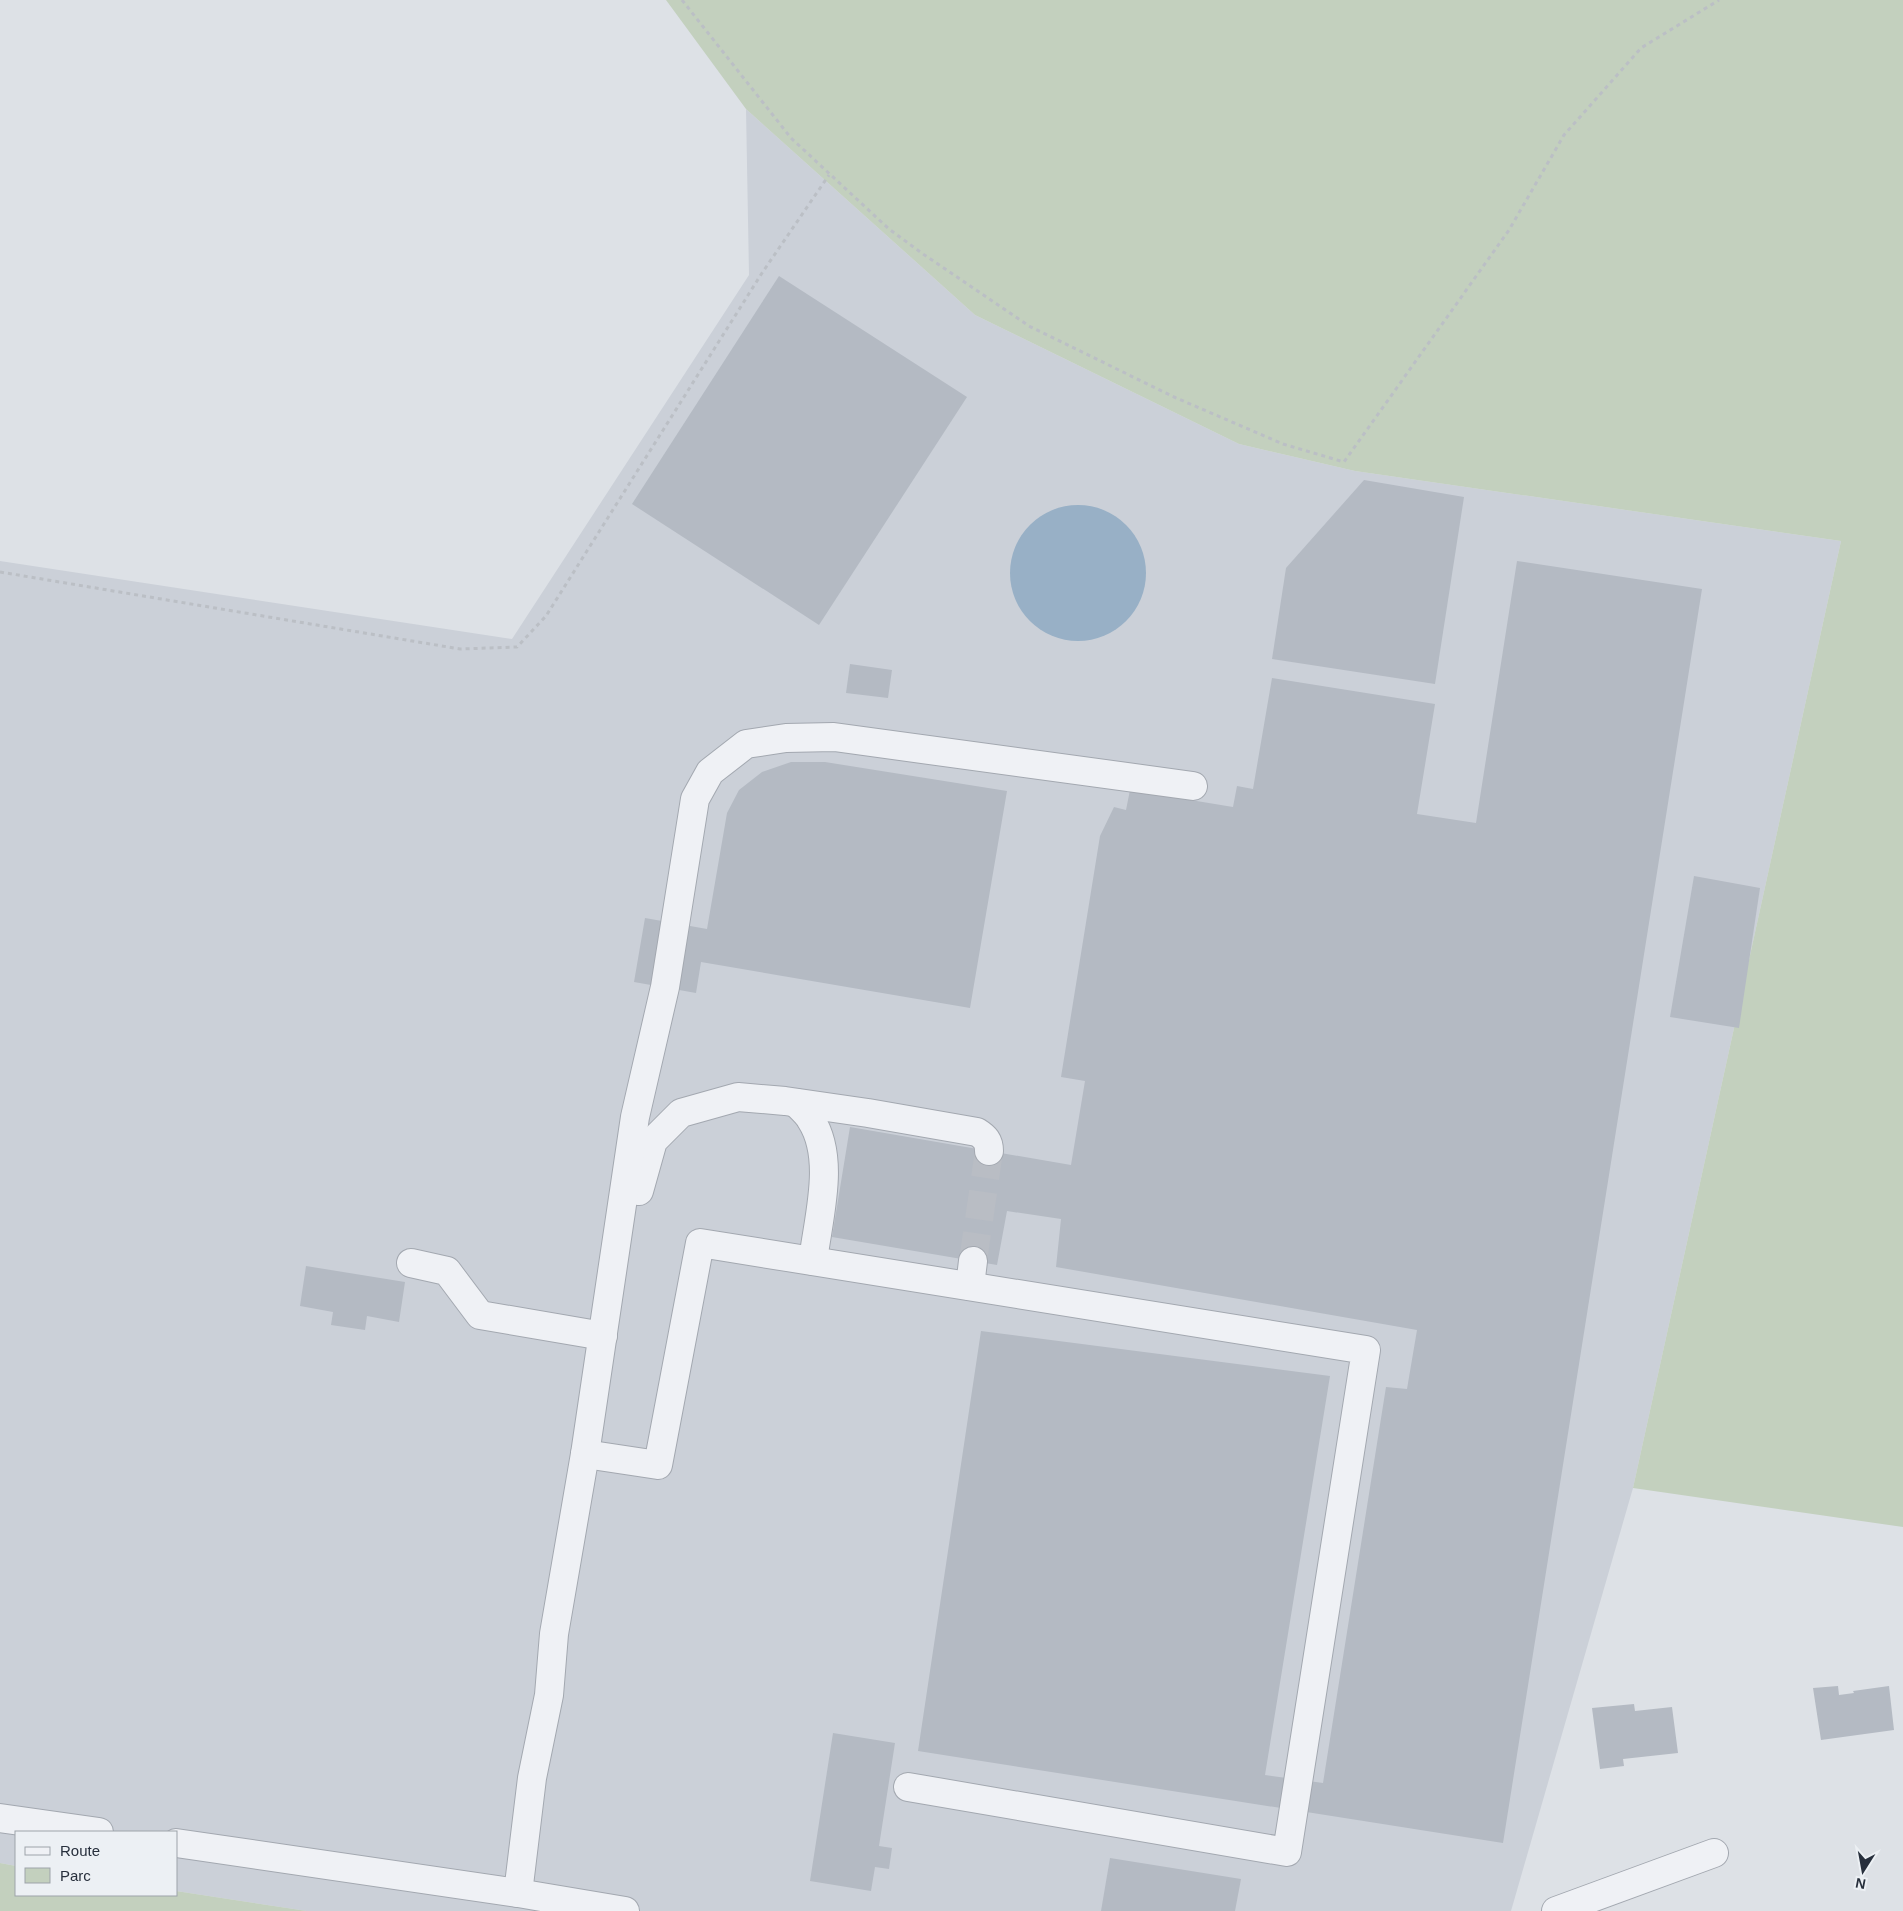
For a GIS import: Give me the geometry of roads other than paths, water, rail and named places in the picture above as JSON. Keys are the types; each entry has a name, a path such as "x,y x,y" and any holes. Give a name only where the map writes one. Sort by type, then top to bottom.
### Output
{"street":[{"path":"518,1893 532,1778 549,1695 554,1634 585,1454 635,1117 665,987 695,799 710,772 746,744 786,738 834,737 1192,786"},
{"path":"608,1298 653,1141 681,1113 738,1097 796,1103 868,1113 976,1132 985,1137 989,1144 989,1151"},
{"path":"796,1103 811,1120 815,1128 822,1145 825,1169 813,1261"},
{"path":"585,1454 658,1465 700,1243 813,1261 972,1274 1366,1350 1286,1852 908,1788"},
{"path":"411,1263 447,1271 480,1315 602,1336"},
{"path":"0,1818 92,1831"},
{"path":"178,1843 518,1893 625,1911"},
{"path":"1556,1911 1714,1853"}],"water":[{"path":"1078,505 1104,510 1116,516 1126,525 1135,535 1141,547 1146,573 1141,599 1135,611 1126,621 1116,630 1104,636 1078,641 1052,636 1040,630 1030,621 1021,611 1015,599 1010,573 1015,547 1021,535 1030,525 1040,516 1052,510"}],"tunnel":[{"path":"973,1261 989,1151"}]}
